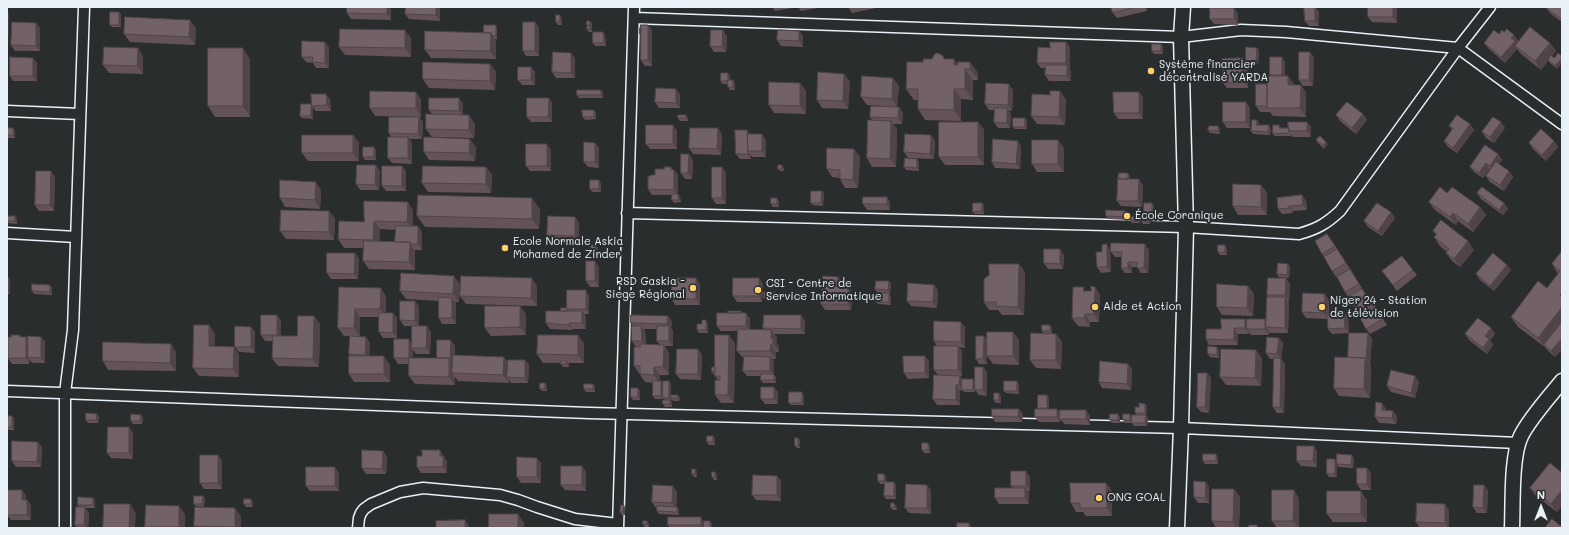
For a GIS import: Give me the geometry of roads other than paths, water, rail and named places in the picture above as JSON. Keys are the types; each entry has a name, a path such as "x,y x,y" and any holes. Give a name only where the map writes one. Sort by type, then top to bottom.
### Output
{"street":[{"path":"65,528 65,393 74,330 84,7"},
{"path":"358,528 361,513 371,504 400,492 423,488 500,495 544,510 575,518 618,526 620,414 634,7"},
{"path":"1177,528 1186,227 1181,37 1183,7"},
{"path":"627,213 1186,227 1299,234 1316,229 1330,220 1344,204 1458,48 1490,7"},
{"path":"634,18 1181,37 1241,30 1271,31 1458,48 1562,124"},
{"path":"7,111 80,114"},
{"path":"7,233 76,237"},
{"path":"1512,528 1515,458 1518,443 1521,435 1562,381"},
{"path":"7,391 620,414 1181,428 1518,443"}],"place":[{"name":"Système financier décentralisé YARDA","path":"1151,71"},
{"name":"École Coranique","path":"1127,216"},
{"name":"Ecole Normale Askia Mohamed de Zinder","path":"505,248"},
{"name":"RSD Gaskia - Siege Régional","path":"693,288"},
{"name":"CSI - Centre de Service Informatique","path":"758,290"},
{"name":"Aide et Action","path":"1095,307"},
{"name":"Niger 24 - Station de télévision","path":"1322,307"},
{"name":"ONG GOAL","path":"1099,498"}]}
